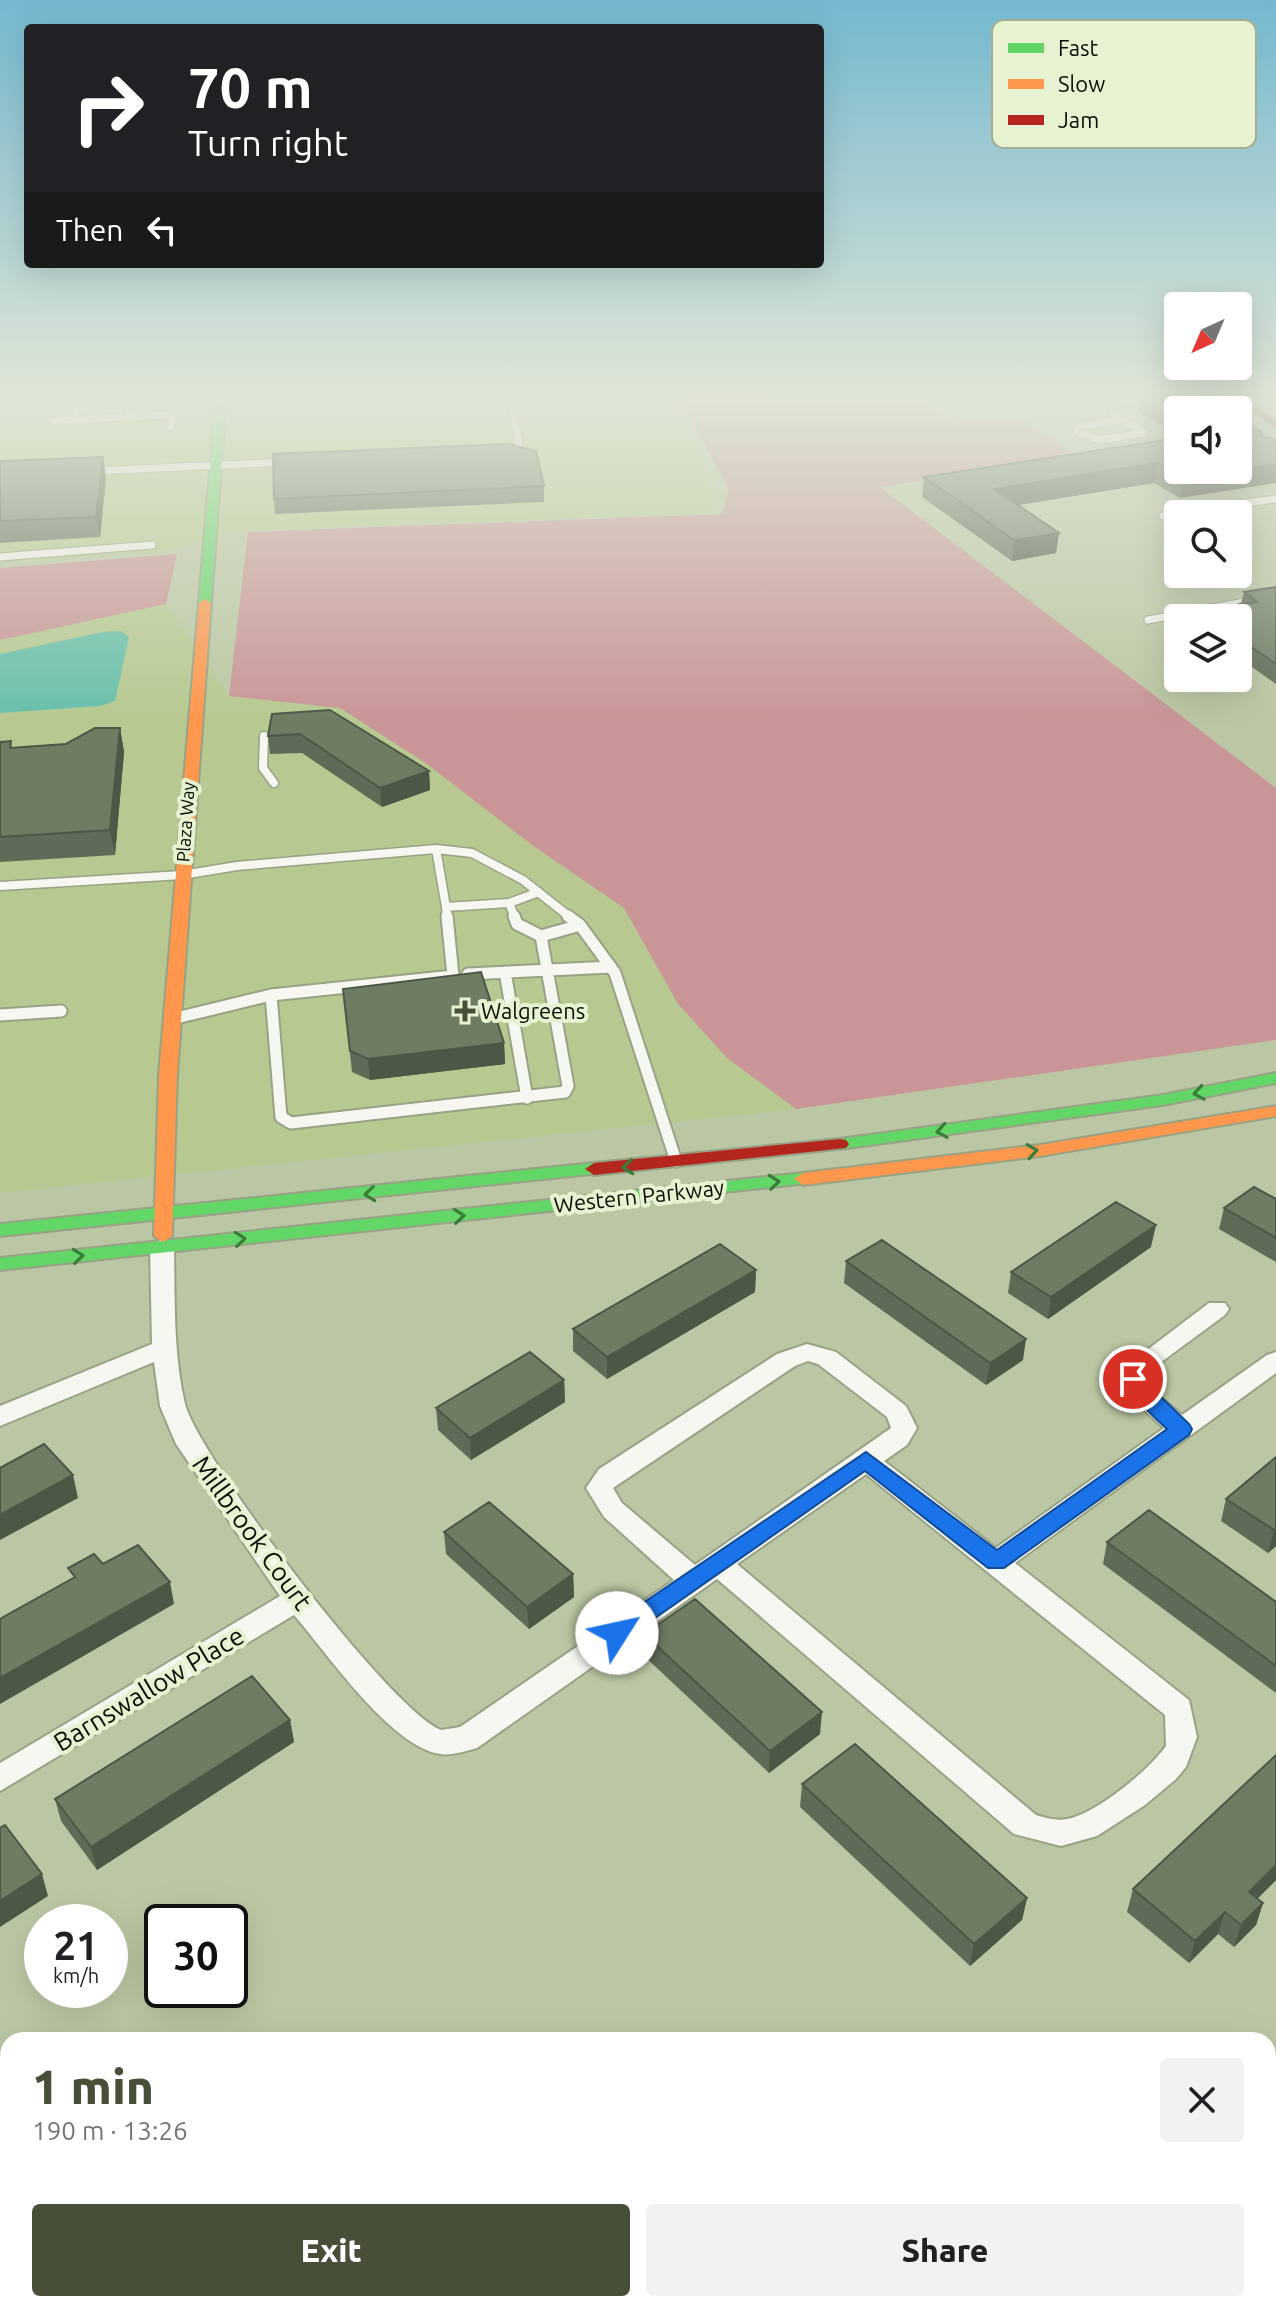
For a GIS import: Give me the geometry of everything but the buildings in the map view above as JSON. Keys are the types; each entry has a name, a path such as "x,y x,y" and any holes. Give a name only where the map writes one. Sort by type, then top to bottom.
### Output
{"main road":[{"name":"Plaza Way","path":"162,1247 172,1019 212,506"},
{"name":"Western Parkway","path":"0,1230 900,1138 1132,1105 1276,1078"},
{"name":"Western Parkway","path":"0,1264 948,1164 1172,1131 1276,1111"}],"street":[{"name":"Millbrook Court","path":"162,1247 164,1349 173,1406 189,1444 297,1599 399,1717 422,1735 441,1742 466,1739 693,1580"},
{"path":"1182,1429 1151,1403 1133,1379 1138,1366 1217,1309"},
{"path":"0,1417 54,1392 164,1349"},
{"path":"807,1352 827,1358 897,1412 904,1428 898,1438 866,1460 693,1580 613,1510 599,1488 608,1476 786,1360 807,1352"},
{"path":"996,1562 1276,1361"},
{"path":"717,1563 1025,1825 1046,1833 1073,1831 1117,1809 1173,1761 1181,1748 1179,1709 866,1460"},
{"name":"Barnswallow Place","path":"0,1778 297,1599"}],"lane":[{"path":"0,557 152,545"},
{"path":"1148,620 1276,596"},
{"path":"264,736 263,768 274,783"},
{"path":"436,849 453,976"},
{"path":"0,886 182,875 237,866 436,849 472,853 523,880 580,925 611,967 676,1161"},
{"path":"446,907 509,903 539,892"},
{"path":"509,903 517,924 541,936 580,925"},
{"path":"271,995 281,1117 284,1121 302,1123 562,1093 568,1086 541,936"},
{"path":"172,1019 271,995 453,976 611,967"},
{"path":"505,972 527,1098"},
{"path":"0,1015 61,1011"}],"shaded area":[{"path":"0,506 712,506 709,513 228,531 165,552 0,562"},
{"path":"724,506 905,506 1276,788 1276,1040 796,1109 727,1058 678,1004 624,908 532,845 427,764 340,708 229,696 248,532 722,514"},
{"path":"177,554 166,604 0,640 0,568"},
{"path":"166,604 229,696 340,708 427,764 532,845 624,908 678,1004 727,1058 796,1109 0,1193 0,640"}],"water":[{"path":"121,631 129,637 115,701 100,706 0,713 0,654"}],"traffic: fast":[{"path":"205,603 213,506"},
{"path":"840,1144 1163,1100 1276,1078"},
{"path":"0,1230 594,1169"},
{"path":"0,1264 803,1179"}],"traffic: slow":[{"path":"163,1236 168,1075 205,603"},
{"path":"803,1179 1040,1150 1276,1111"}],"traffic: jam":[{"path":"594,1169 840,1144"}],"place":[{"name":"Walgreens","path":"465,1011"}],"route":[{"path":"617,1633 866,1460 996,1562 1182,1429 1151,1403 1133,1379"}]}
